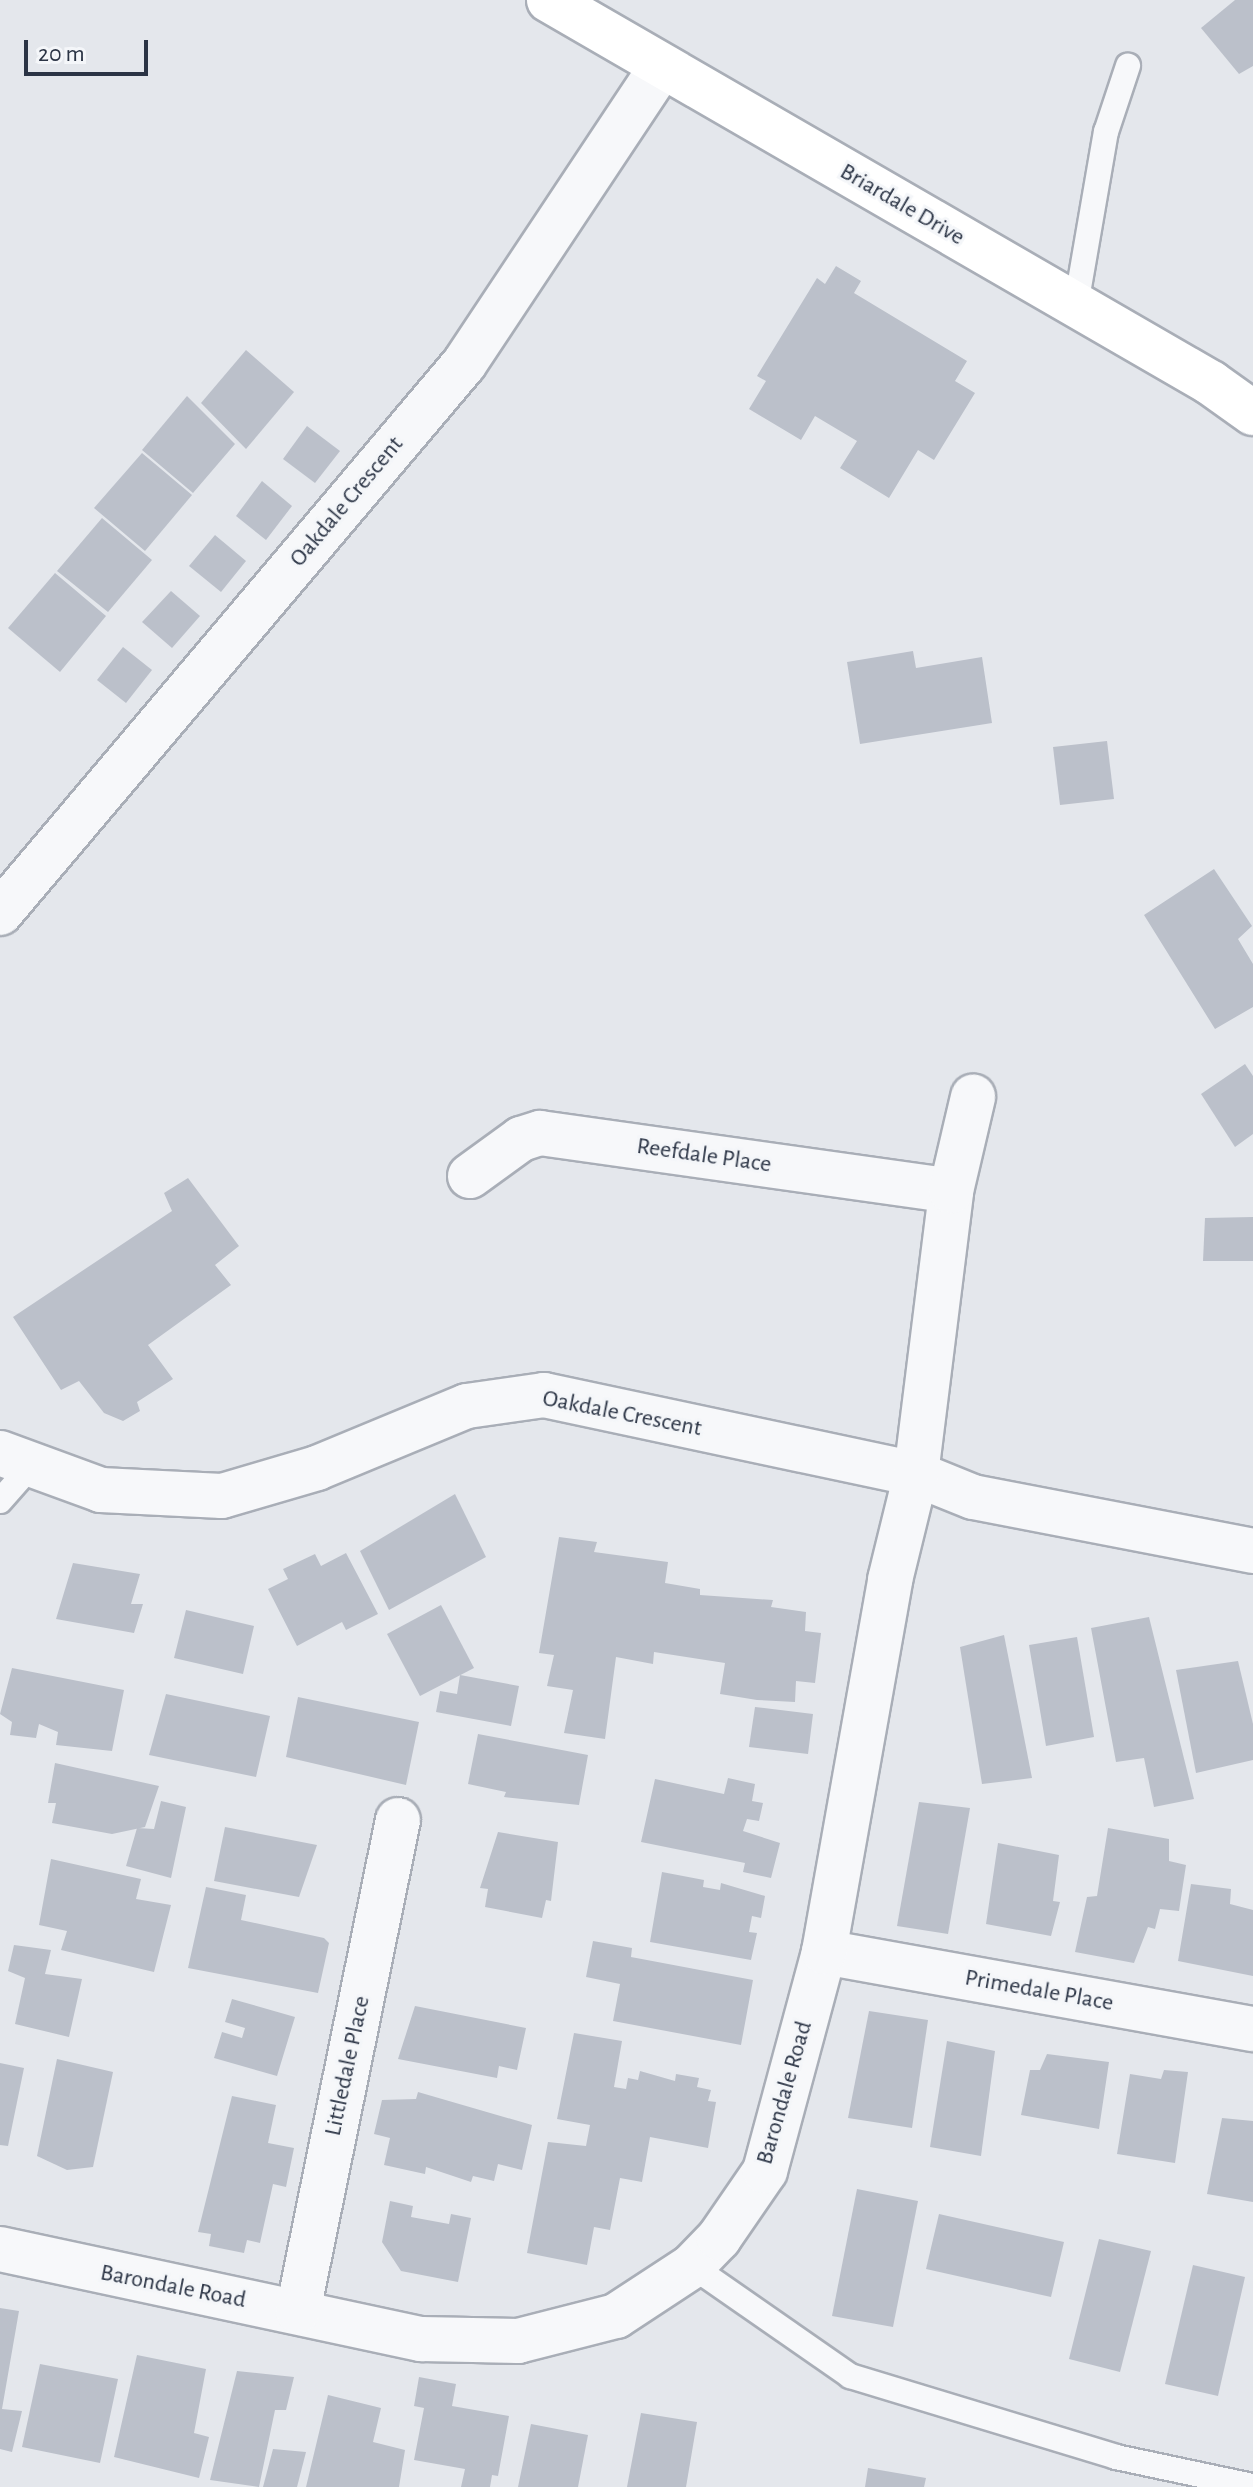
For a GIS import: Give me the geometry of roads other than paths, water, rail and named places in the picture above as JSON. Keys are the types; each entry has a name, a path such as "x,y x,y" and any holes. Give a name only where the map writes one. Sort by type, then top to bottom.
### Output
{"street":[{"name":"Briardale Drive","path":"549,0 1076,305 1253,413"},
{"name":"Oakdale Crescent","path":"0,913 464,364 661,67"},
{"path":"916,1474 951,1191 973,1097"},
{"name":"Reefdale Place","path":"470,1176 521,1139 540,1133 951,1191"},
{"name":"Oakdale Crescent","path":"15,1460 101,1490 222,1496 317,1468 467,1406 544,1395 916,1474 973,1497 1253,1551"},
{"name":"Barondale Road","path":"0,2249 421,2339 518,2341 616,2316 692,2266 765,2171 824,1952 890,1580 916,1474"},
{"name":"Littledale Place","path":"298,2311 398,1820"},
{"name":"Primedale Place","path":"824,1952 1253,2029"}],"lane":[{"path":"1076,305 1106,132 1128,66"},
{"path":"0,1501 15,1460"},
{"path":"692,2266 850,2376 1116,2457 1253,2486"}]}
